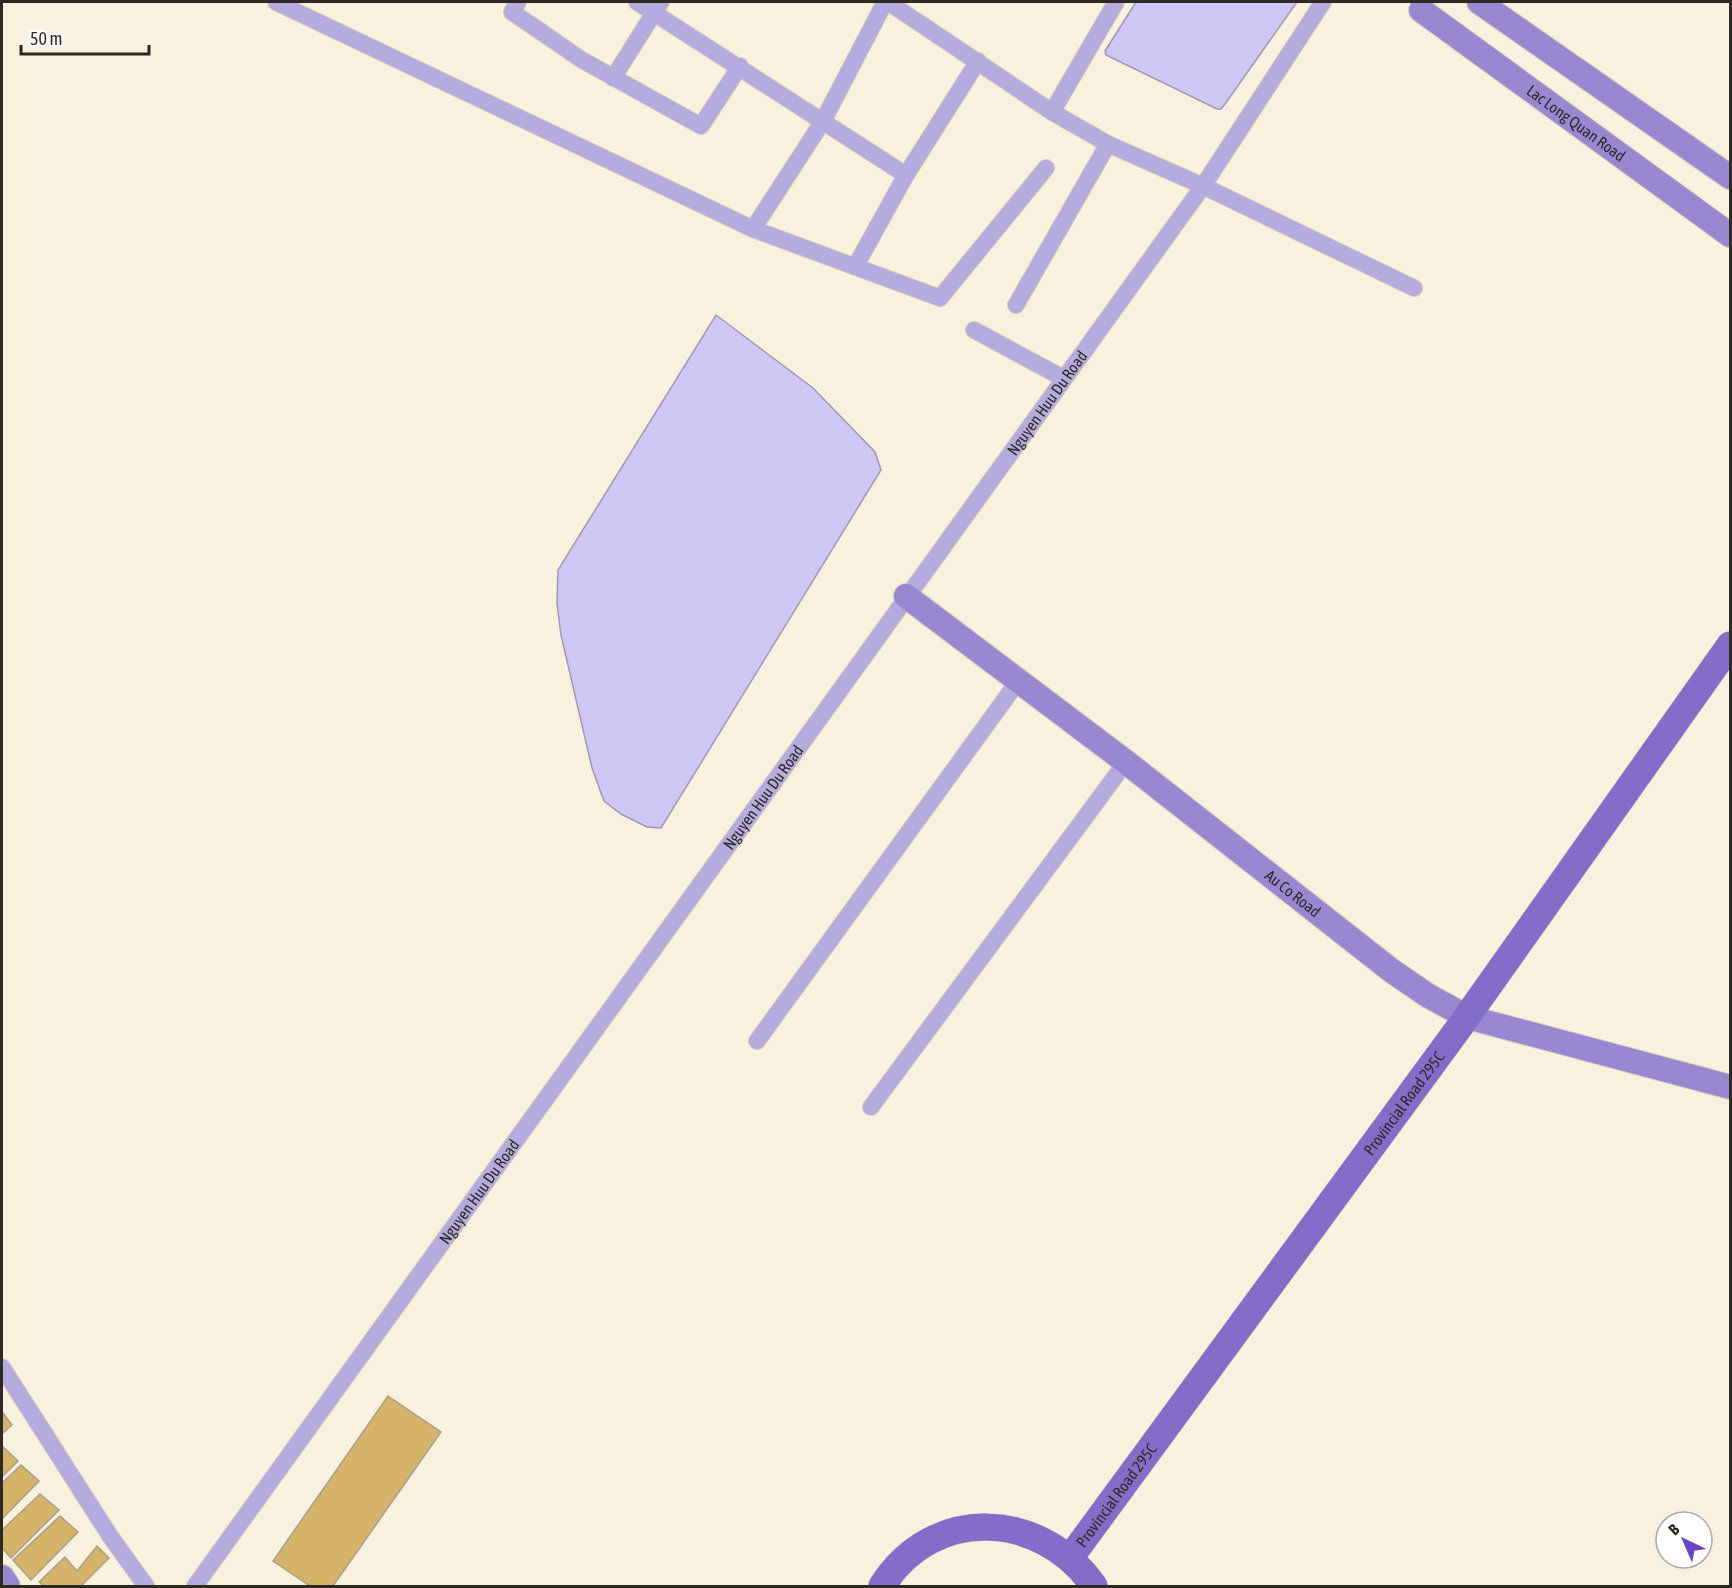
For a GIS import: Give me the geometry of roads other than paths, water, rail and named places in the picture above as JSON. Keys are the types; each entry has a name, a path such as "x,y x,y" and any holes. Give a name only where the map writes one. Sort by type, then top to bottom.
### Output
{"main road":[{"path":"1479,2 1731,177"},
{"name":"Lac Long Quan Road","path":"1421,10 1731,235"},
{"name":"Au Co Road","path":"906,596 1126,762 1392,971 1427,995 1467,1017 1731,1087"},
{"name":"Provincial Road 295C","path":"1070,1558 1467,1017 1731,645"},
{"name":"Provincial Road 295C","path":"882,1587 898,1566 925,1544 957,1531 991,1527 1025,1533 1056,1547 1084,1572 1094,1587"},
{"path":"2,1576 8,1587"}],"street":[{"path":"276,2 306,8 753,229 940,298 1046,168"},
{"path":"518,2 512,12 582,60 701,126 740,66"},
{"path":"638,2 658,7 740,66 906,175"},
{"path":"753,229 823,121 887,2 1052,112 1108,144 1203,186 1414,288"},
{"path":"1052,112 1116,2"},
{"name":"Nguyen Huu Du Road","path":"195,1587 1203,186 1323,2"},
{"path":"613,78 658,7"},
{"path":"855,267 906,175 978,62"},
{"path":"1016,305 1108,144"},
{"path":"974,330 1063,378"},
{"path":"757,1041 1020,681"},
{"path":"871,1107 1126,762"},
{"path":"2,1367 110,1536 146,1587"}]}
